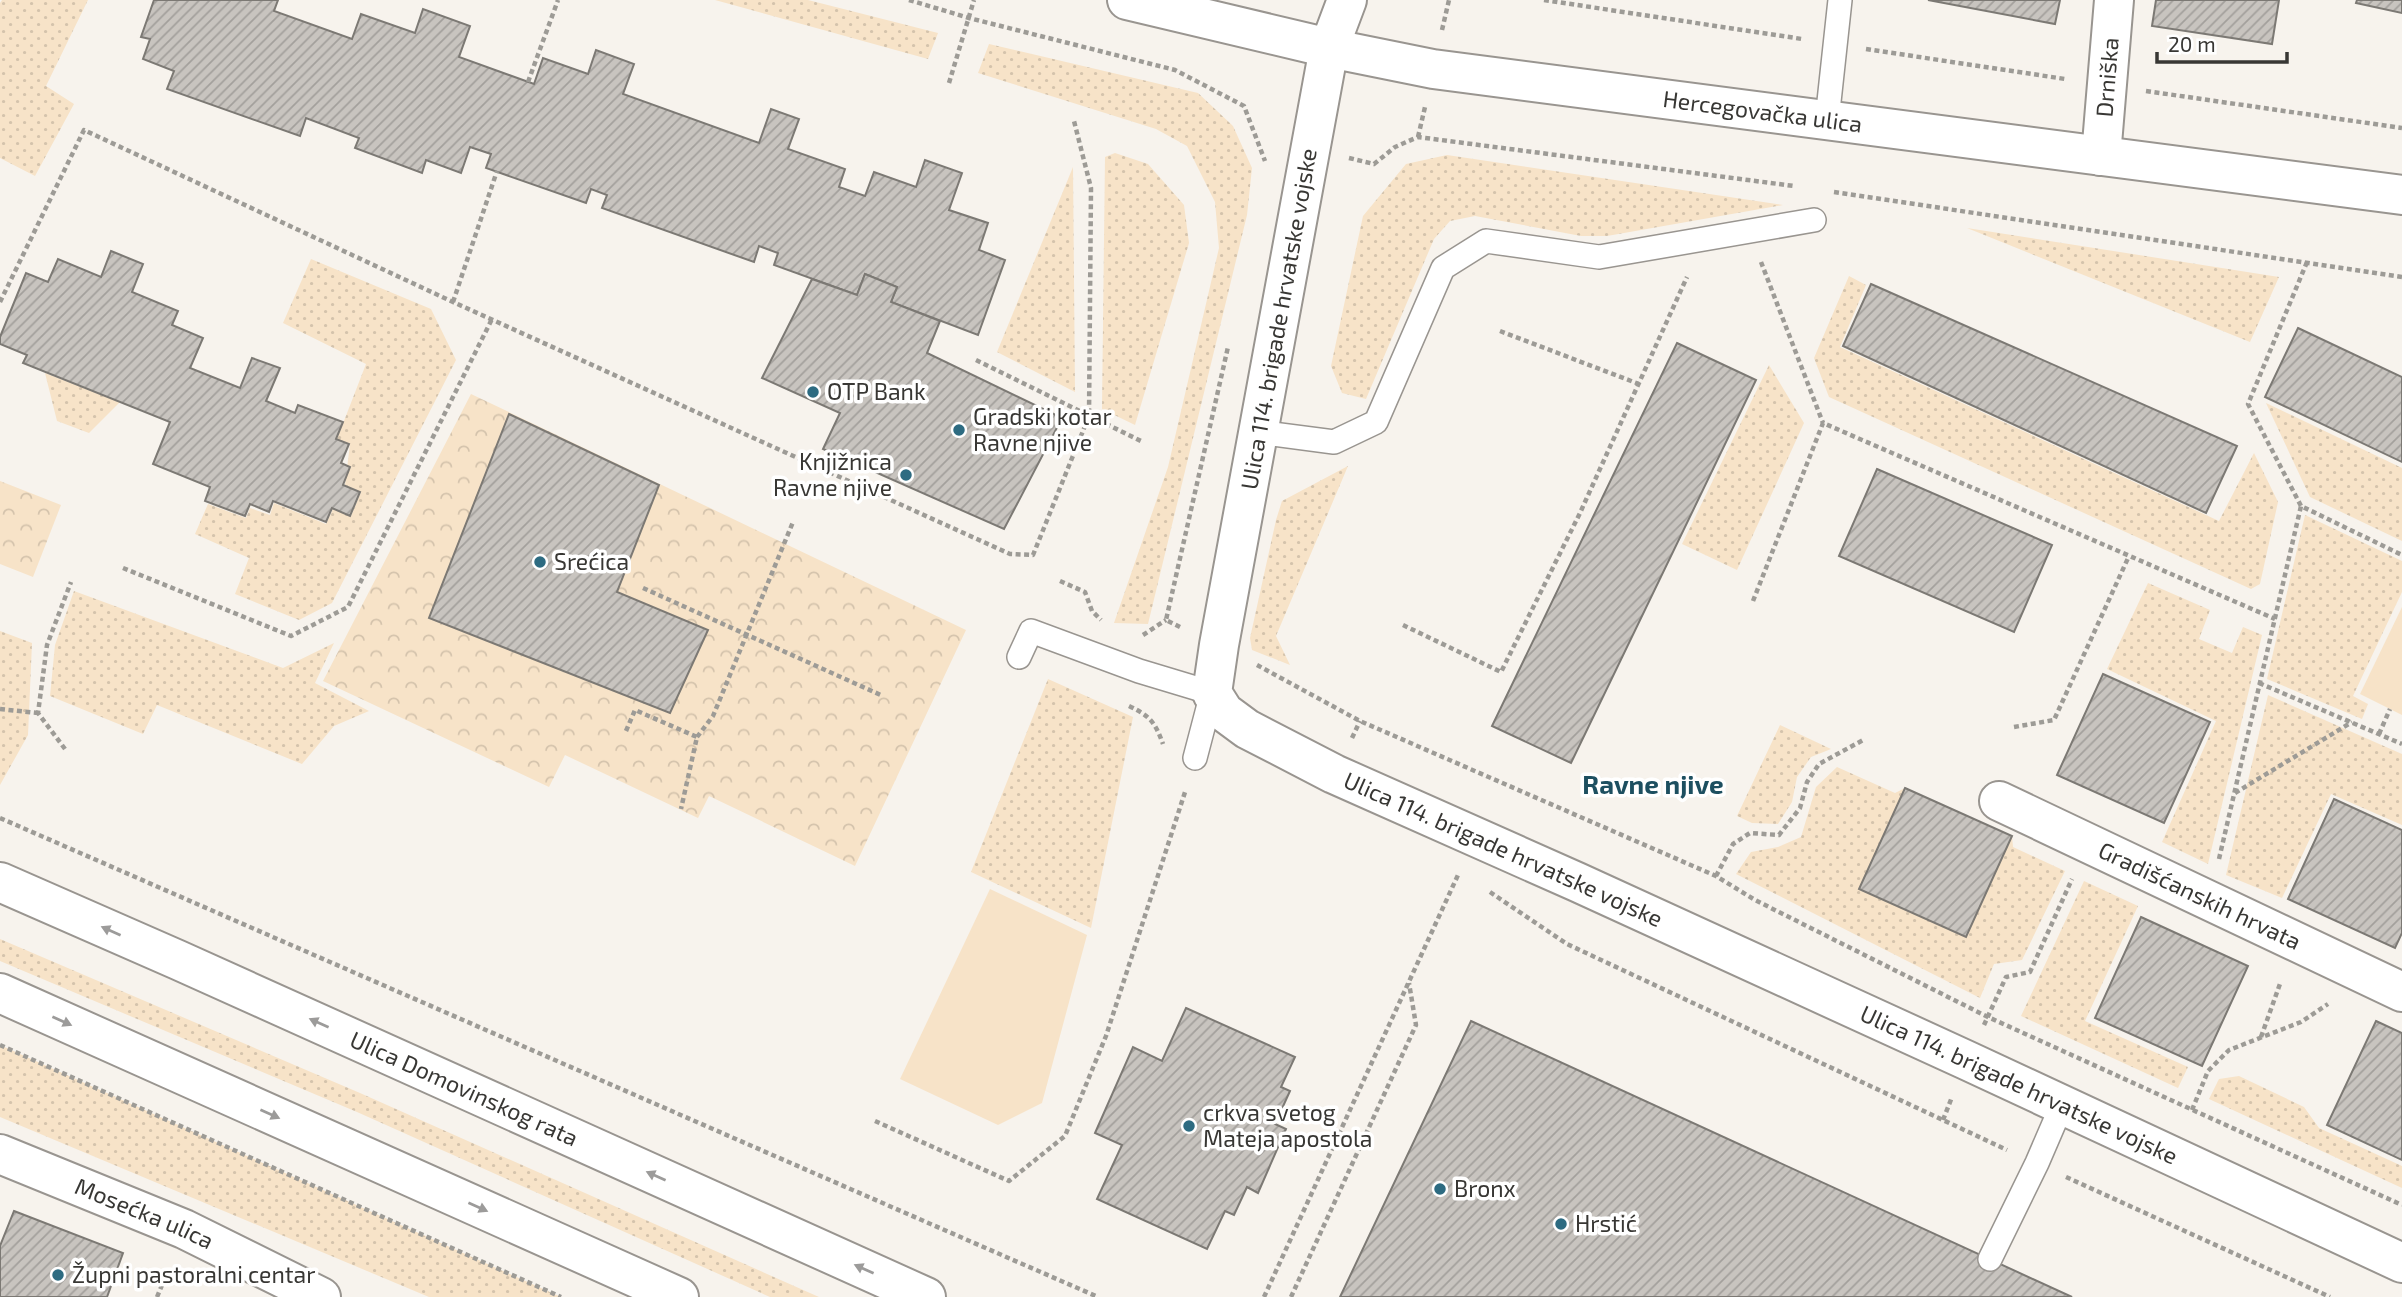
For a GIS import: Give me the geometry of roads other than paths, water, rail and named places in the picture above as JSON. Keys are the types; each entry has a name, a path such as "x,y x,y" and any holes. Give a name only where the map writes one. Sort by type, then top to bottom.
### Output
{"street":[{"name":"Hercegovačka ulica","path":"1127,0 1329,48 1433,69 2402,195"},
{"name":"Ulica 114. brigade hrvatske vojske","path":"1347,0 1329,48 1219,645 1212,693 1224,712 1247,729 1334,774 1577,882 2402,1263"},
{"name":"Drniška","path":"2101,156 2113,0"},
{"name":"Gradišćanskih hrvata","path":"1999,801 2393,988"},
{"name":"Ulica Domovinskog rata","path":"0,882 926,1297"},
{"path":"0,993 679,1297"},
{"name":"Mosećka ulica","path":"0,1154 184,1229 321,1297"}],"lane":[{"path":"1827,120 1840,0"},
{"path":"1258,432 1334,442 1376,422 1444,268 1486,241 1599,257 1814,220"},
{"path":"1019,657 1031,631 1139,671 1212,693 1195,758"},
{"path":"1990,1259 2062,1105"}],"place":[{"name":"OTP Bank","path":"813,392"},
{"name":"Gradski kotar Ravne njive","path":"959,430"},
{"name":"Knjižnica Ravne njive","path":"906,475"},
{"name":"Srećica","path":"540,562"},
{"name":"crkva svetog Mateja apostola","path":"1189,1126"},
{"name":"Bronx","path":"1440,1189"},
{"name":"Hrstić","path":"1561,1224"},
{"name":"Župni pastoralni centar","path":"58,1275"}],"district":[{"name":"Ravne njive","path":"1653,785"}]}
